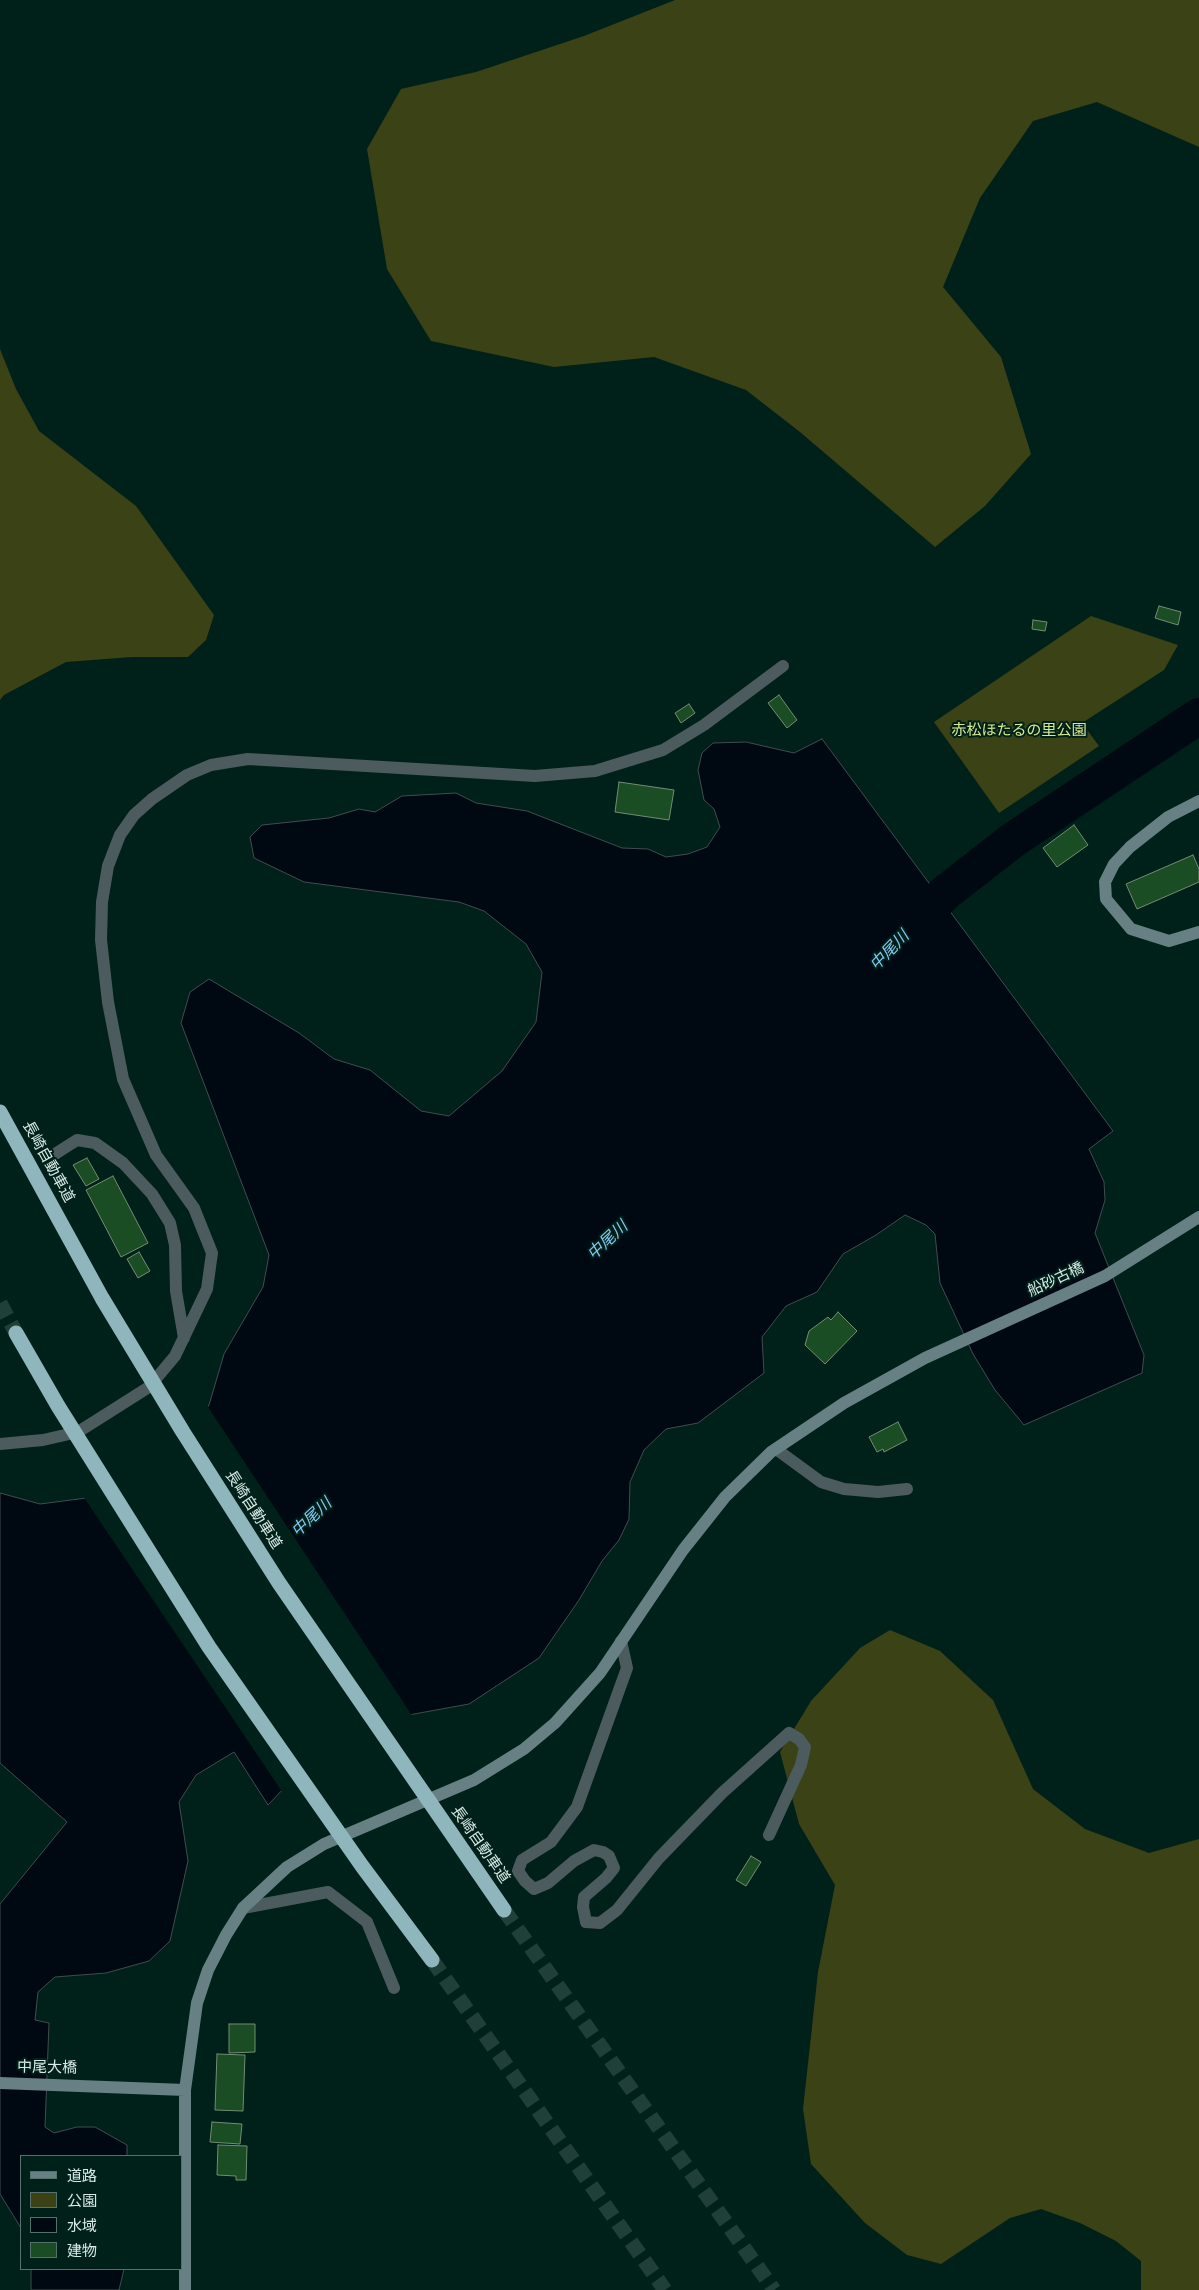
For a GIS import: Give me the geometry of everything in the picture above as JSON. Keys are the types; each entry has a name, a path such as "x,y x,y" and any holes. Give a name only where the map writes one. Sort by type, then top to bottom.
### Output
{"highway":[{"name":"長崎自動車道","path":"0,1112 102,1298 182,1432 279,1583 504,1910"},
{"path":"16,1333 58,1406 209,1647 362,1866 432,1960"}],"street":[{"path":"0,1444 43,1440 78,1432 149,1387 175,1356 207,1289 212,1253 194,1208 156,1155 123,1079 108,1002 101,940 102,902 108,866 120,835 134,815 152,798 187,775 211,764 248,759 535,776 595,771 663,750 704,725 783,666"},
{"path":"1199,801 1168,817 1130,846 1114,864 1105,882 1106,899 1131,929 1169,941 1199,932"},
{"path":"55,1154 77,1140 95,1143 123,1163 152,1194 170,1222 175,1244 176,1291 184,1338"},
{"name":"船砂古橋","path":"185,2290 186,2090 197,2003 208,1970 226,1935 243,1908 287,1868 324,1844 414,1808 474,1780 524,1749 555,1723 593,1680 683,1550 725,1496 776,1449 844,1403 925,1358 1105,1276 1196,1219"},
{"path":"776,1449 821,1482 844,1489 878,1492 907,1489"},
{"path":"621,1641 627,1668 577,1807 551,1842 522,1860 518,1871 525,1881 534,1889 548,1883 574,1861 594,1850 603,1852 610,1856 614,1868 584,1896 583,1907 586,1922 600,1923 617,1910 659,1858 722,1793 789,1733 799,1739 805,1747 801,1765 769,1835"},
{"path":"243,1908 328,1892 367,1922 394,1988"},
{"name":"中尾大橋","path":"0,2083 186,2090"}],"green space":[{"path":"675,0 1199,0 1199,147 1097,102 1033,121 980,198 943,287 1001,357 1031,454 985,506 935,547 800,432 746,390 654,357 554,367 431,341 387,269 367,149 401,89 476,72 584,36"},
{"path":"0,349 16,389 39,431 136,506 214,615 206,640 188,657 132,657 66,662 4,695 0,700"},
{"name":"赤松ほたるの里公園","path":"1091,616 1178,645 1164,670 1082,723 1099,746 999,813 934,722"},
{"path":"890,1630 940,1651 993,1700 1033,1789 1085,1829 1149,1853 1199,1839 1199,2290 1141,2290 1141,2261 1116,2241 1080,2223 1041,2209 1010,2218 941,2264 907,2255 865,2223 811,2164 803,2109 818,1972 835,1885 799,1824 780,1752 811,1701 860,1648"}],"water":[{"path":"822,739 1113,1131 1089,1149 1104,1182 1105,1200 1095,1233 1144,1355 1142,1373 1024,1425 995,1390 973,1354 940,1283 935,1234 926,1225 905,1215 843,1254 817,1292 786,1306 762,1337 764,1373 698,1423 666,1429 644,1450 630,1482 629,1519 619,1540 602,1561 579,1600 539,1658 469,1704 392,1718 343,1742 285,1787 268,1805 234,1752 196,1775 179,1802 188,1861 170,1941 149,1961 106,1973 55,1977 38,1992 35,2020 49,2023 45,2127 54,2133 77,2127 95,2127 127,2145 127,2155 20,2155 20,2226 0,2194 0,1904 67,1822 0,1763 0,1493 40,1504 102,1496 178,1455 209,1405 224,1354 263,1287 269,1255 181,1023 190,992 209,979 299,1033 334,1059 370,1070 421,1111 449,1116 502,1071 536,1022 542,972 526,944 484,911 459,902 304,882 254,858 250,837 262,825 329,818 359,809 375,812 402,796 456,793 476,803 527,811 622,848 648,849 666,857 688,854 707,847 720,827 714,809 704,800 698,770 702,753 713,743 746,742 794,753"},
{"path":"31,2270 124,2270 119,2290 31,2290"}],"pier":[{"path":"206,1404 413,1717 393,1720 345,1744 283,1793 83,1496 102,1494 176,1453"}],"building":[{"path":"1159,606 1181,612 1178,625 1155,618"},
{"path":"1033,620 1047,622 1045,631 1032,629"},
{"path":"779,695 797,720 787,728 768,703"},
{"path":"689,704 695,713 681,723 675,713"},
{"path":"619,782 674,790 669,820 615,812"},
{"path":"1074,825 1088,845 1057,867 1043,848"},
{"path":"1193,855 1199,869 1199,882 1137,909 1126,884"},
{"path":"87,1158 99,1179 86,1186 73,1165"},
{"path":"113,1176 148,1243 121,1257 86,1190"},
{"path":"139,1252 150,1271 138,1278 127,1259"},
{"path":"838,1312 857,1331 825,1364 805,1345 809,1331 828,1317 831,1320"},
{"path":"898,1422 907,1440 884,1452 883,1449 877,1452 869,1437"},
{"path":"751,1856 761,1862 746,1886 736,1880"},
{"path":"229,2024 255,2024 255,2052 229,2053"},
{"path":"217,2054 245,2055 243,2111 215,2110"},
{"path":"212,2122 242,2124 240,2144 210,2142"},
{"path":"218,2145 247,2146 246,2180 236,2180 236,2176 217,2175"}],"waterway":[{"name":"中尾川","path":"906,933 945,893 1013,840 1199,716"}],"tunnel":[{"path":"0,1303 16,1333"},
{"path":"504,1910 774,2290"},
{"path":"432,1960 665,2290"}]}
